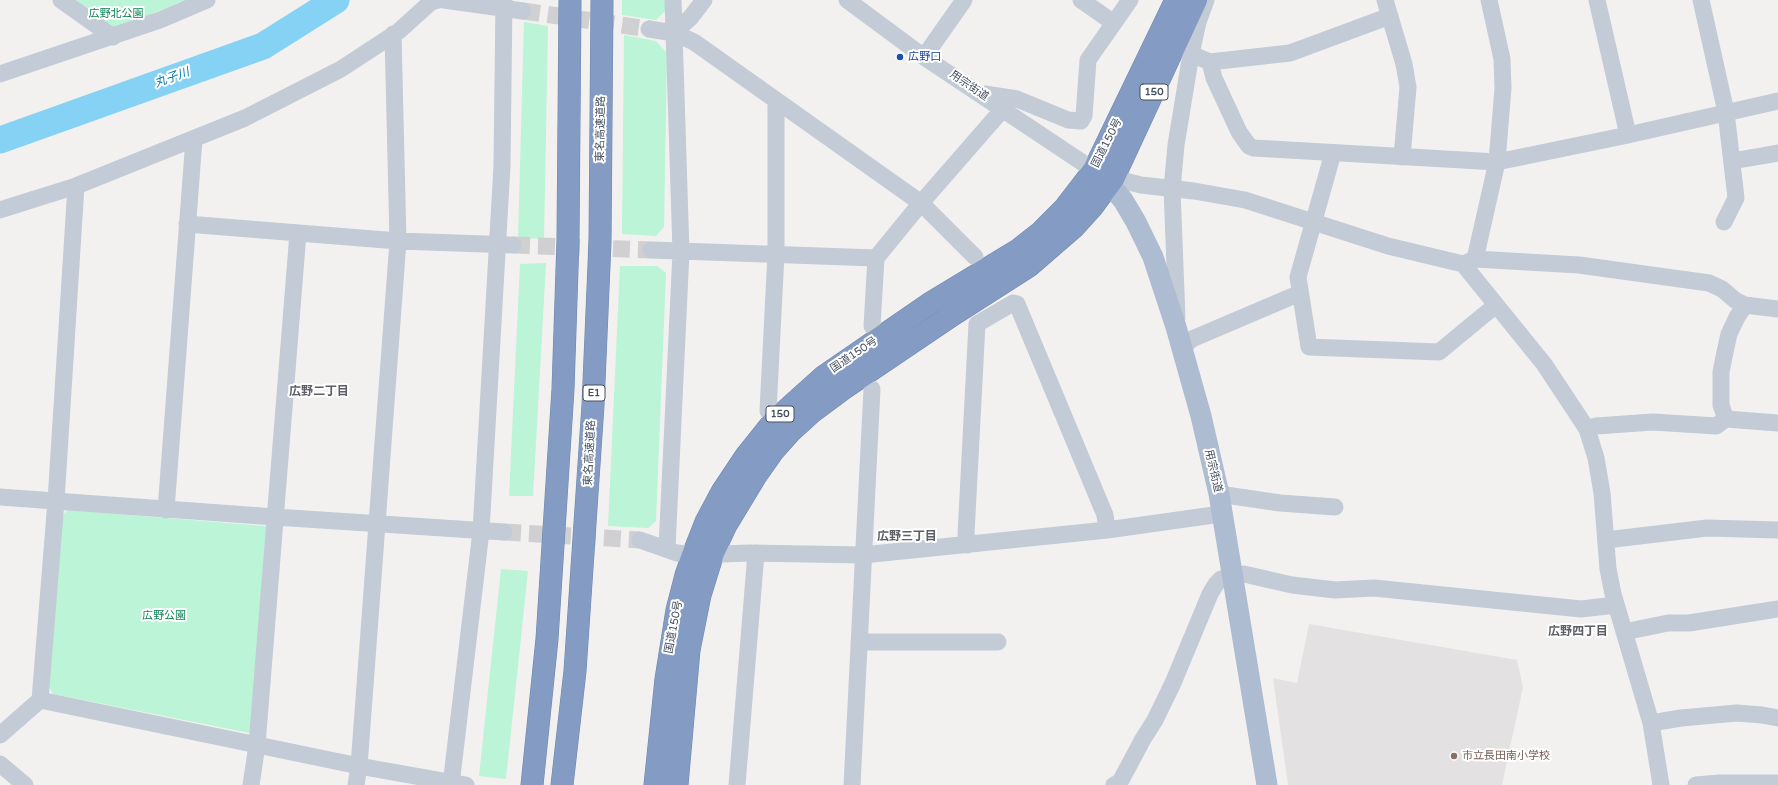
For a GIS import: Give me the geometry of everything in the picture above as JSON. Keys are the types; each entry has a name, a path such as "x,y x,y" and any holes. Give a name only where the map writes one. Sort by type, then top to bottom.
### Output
{"highway":[{"path":"532,785 547,639 563,389 568,240 570,0"},
{"name":"東名高速道路","path":"562,785 575,671 594,397 600,242 602,0"},
{"name":"国道150号","path":"677,785 689,650 700,595 706,522 722,492 746,456 774,421 823,377 932,302 1018,250 1042,232 1064,209 1104,177 1176,0"},
{"name":"国道150号","path":"655,785 670,644 682,590 703,554 726,525 755,477 774,450 807,417 843,389 1029,266 1074,226 1104,177 1196,0"}],"main road":[{"name":"用宗街道","path":"1104,177 1123,200 1136,222 1153,257 1176,327 1201,416 1220,504 1267,785"}],"street":[{"path":"0,74 114,37 160,20 207,0"},
{"path":"0,210 76,186 245,118 341,69 393,34 431,2 438,0"},
{"path":"444,0 504,4 523,11"},
{"path":"667,548 681,252 673,0"},
{"path":"674,32 691,17 704,0"},
{"name":"用宗街道","path":"847,0 924,56 1104,177"},
{"path":"924,56 964,0"},
{"path":"1081,0 1114,23"},
{"path":"979,93 1017,99 1068,120 1081,121 1084,116 1088,60 1130,0"},
{"path":"1176,327 1177,303 1172,188 1176,145 1191,54 1198,22 1206,0"},
{"path":"1490,0 1502,59 1503,88 1497,162 1469,261 1496,305 1544,364 1587,429 1596,458 1602,493 1608,569 1616,605 1650,723 1661,785"},
{"path":"1597,0 1628,135"},
{"path":"1701,0 1726,112 1736,198 1724,222"},
{"path":"64,1 114,37"},
{"path":"40,700 359,766 456,784 505,245 502,166 504,4"},
{"path":"1191,54 1210,62 1290,54 1387,8 1404,64 1408,88 1402,157"},
{"path":"649,29 674,32 694,42 921,203 975,257"},
{"path":"356,785 359,766 378,524 398,241 393,34"},
{"path":"1210,62 1214,78 1239,132 1249,146 1254,148 1497,162 1628,135 1778,101"},
{"path":"774,421 768,411 776,254 776,100"},
{"path":"872,326 876,258 921,203 1003,109"},
{"path":"166,510 194,139"},
{"path":"1333,153 1298,277 1310,347 1439,352 1496,305"},
{"path":"1732,161 1778,153"},
{"path":"1104,177 1141,185 1172,188 1245,200 1388,246 1469,261 1579,265 1709,283 1722,289 1735,300 1745,305 1778,309"},
{"path":"0,735 40,700 56,501 76,186"},
{"path":"187,224 398,241 505,245"},
{"path":"251,785 257,745 298,233"},
{"path":"651,250 876,258"},
{"path":"1182,347 1192,339 1300,293"},
{"path":"968,545 966,534 977,324 1013,303 1017,304 1105,515 1107,530"},
{"path":"1726,419 1721,405 1721,372 1724,352 1734,323 1745,305"},
{"path":"852,785 872,389"},
{"path":"1587,429 1596,426 1653,422 1716,426 1726,419 1778,423"},
{"path":"0,497 275,518 504,532"},
{"path":"640,540 667,548 677,553 863,555 1107,530 1220,504 1280,503 1335,507"},
{"path":"1606,540 1707,528 1778,530"},
{"path":"737,785 756,553"},
{"path":"1114,785 1120,782 1155,720 1173,683 1210,594 1216,584 1221,580 1244,574 1292,585 1335,590 1374,588 1581,609 1616,605"},
{"path":"1624,632 1668,623 1689,623 1778,609"},
{"path":"859,642 998,642"},
{"path":"1650,723 1681,718 1737,713 1778,718"},
{"path":"0,764 25,785"},
{"path":"1696,785 1719,783 1778,783"}],"shaded area":[{"path":"1309,624 1517,660 1523,687 1502,785 1288,785 1273,678 1297,683"}],"green space":[{"name":"広野北公園","path":"77,0 185,0 115,29 76,5"},
{"path":"622,0 666,0 666,10 656,20 622,15"},
{"path":"524,22 548,26 544,239 518,238"},
{"path":"624,35 656,41 667,53 664,227 656,236 622,234"},
{"path":"546,263 533,496 509,496 520,264"},
{"path":"620,266 657,266 666,273 656,521 648,528 608,526"},
{"name":"広野公園","path":"68,510 265,526 270,533 250,733 53,694 49,687 61,516"},
{"path":"501,569 528,571 506,779 479,776"}],"waterway":[{"name":"丸子川","path":"0,140 263,46 336,0"}],"tunnel":[{"path":"523,11 649,29"},
{"path":"513,245 651,250"},
{"path":"504,532 640,540"}],"place":[{"name":"広野口","path":"900,57"},
{"name":"市立長田南小学校","path":"1454,756"}],"district":[{"name":"広野二丁目","path":"319,392"},
{"name":"広野三丁目","path":"907,537"},
{"name":"広野四丁目","path":"1578,632"}]}
